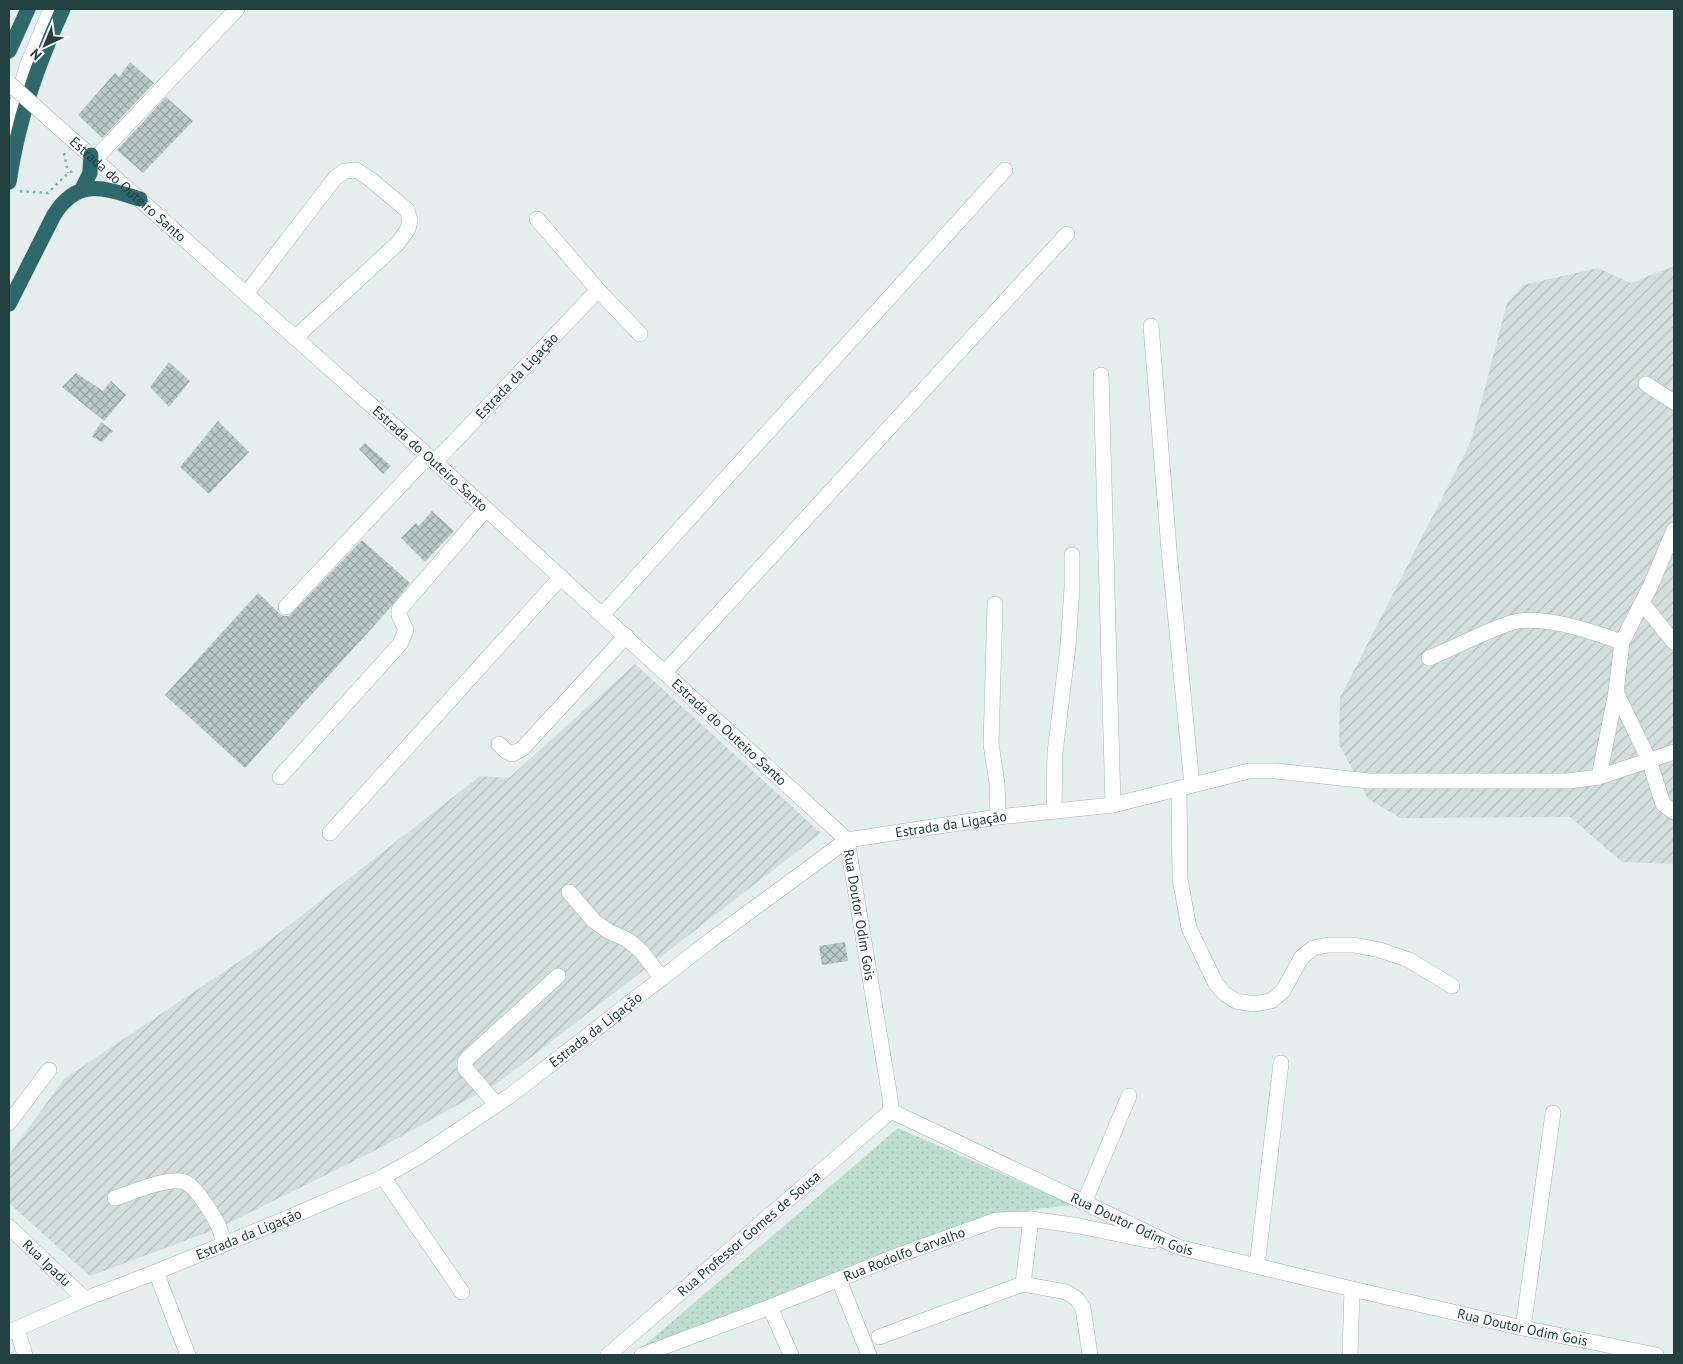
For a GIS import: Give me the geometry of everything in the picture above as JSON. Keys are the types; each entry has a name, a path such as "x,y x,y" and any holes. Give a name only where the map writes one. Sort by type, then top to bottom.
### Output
{"highway":[{"path":"9,51 28,9"},
{"path":"14,186 25,103 36,70 63,9"},
{"path":"9,304 50,222 62,203 82,189 90,173 93,157"},
{"path":"82,189 102,189 140,199"}],"street":[{"path":"9,91 43,9"},
{"path":"9,133 28,66 51,9"},
{"path":"93,157 237,9"},
{"name":"Estrada do Outeiro Santo","path":"9,83 431,459 847,840"},
{"path":"246,294 335,178 345,171 356,170 370,179 407,210 410,220 408,229 398,243 295,338"},
{"path":"602,615 1005,170"},
{"path":"537,219 598,290 640,334"},
{"path":"665,672 1067,234"},
{"name":"Estrada da Ligação","path":"286,607 598,290"},
{"path":"1151,326 1185,787 1180,879 1189,928 1216,984 1225,994 1236,1001 1253,1004 1271,1001 1283,991 1302,958 1312,948 1328,945 1354,945 1380,950 1409,960 1452,986"},
{"path":"1101,375 1113,804"},
{"path":"1646,384 1674,402"},
{"path":"280,777 400,644 406,630 399,615 399,610 486,509"},
{"path":"1599,777 1616,692 1622,642 1642,603 1674,530"},
{"path":"1054,811 1055,752 1068,646 1072,555"},
{"path":"330,833 561,577"},
{"path":"1642,603 1674,642"},
{"path":"995,604 991,744 997,783 998,817"},
{"path":"1429,658 1511,623 1537,621 1581,628 1622,642"},
{"path":"499,744 512,754 522,748 626,636"},
{"path":"1616,692 1649,760 1663,804 1674,812"},
{"name":"Estrada da Ligação","path":"13,1331 85,1299 283,1220 382,1177 420,1156 496,1104 710,940 847,840 998,817 1113,804 1250,771 1276,771 1369,781 1568,781 1599,777 1674,752"},
{"name":"Rua Doutor Odim Gois","path":"847,840 891,1111 1178,1247 1523,1328 1595,1349 1656,1355"},
{"path":"570,892 594,921 628,940 642,952 661,978"},
{"path":"496,1104 466,1068 465,1062 558,976"},
{"path":"1257,1266 1281,1064"},
{"path":"9,1124 49,1070"},
{"path":"1084,1203 1129,1096"},
{"name":"Rua Professor Gomes de Sousa","path":"608,1355 891,1111"},
{"path":"1523,1328 1553,1114"},
{"path":"382,1177 462,1292"},
{"path":"115,1198 164,1183 180,1181 187,1183 196,1192 216,1222 224,1243"},
{"path":"1023,1284 1030,1219"},
{"name":"Rua Rodolfo Carvalho","path":"642,1355 770,1307 899,1255 996,1220 1030,1219 1079,1226 1178,1247"},
{"name":"Rua Ipadu","path":"9,1227 85,1299"},
{"path":"156,1272 188,1355"},
{"path":"839,1280 869,1355"},
{"path":"878,1337 1023,1284 1066,1292 1077,1299 1083,1308 1090,1355"},
{"path":"1350,1355 1352,1289"},
{"path":"770,1307 792,1355"},
{"path":"13,1331 25,1355"}],"path":[{"path":"14,186 48,193 67,174"}],"shaded area":[{"path":"1674,266 1674,864 1622,862 1570,817 1401,818 1368,799 1339,744 1340,698 1471,441 1507,303 1523,285 1598,268 1631,283"},
{"path":"635,664 821,833 499,1082 380,1148 219,1228 90,1276 9,1203 9,1155 64,1079 264,945 480,776 509,778"}],"green space":[{"path":"898,1128 1073,1205 1037,1209 978,1222 638,1351"}],"building":[{"path":"130,62 154,83 102,138 78,115 115,73 119,77"},
{"path":"166,97 193,121 143,173 117,150"},
{"path":"169,362 190,381 169,407 150,387"},
{"path":"76,373 103,391 111,381 126,395 104,421 62,387"},
{"path":"218,421 249,452 209,494 180,467"},
{"path":"101,422 113,431 102,442 92,437"},
{"path":"365,443 391,466 383,474 359,449"},
{"path":"432,511 454,531 425,562 401,538 416,523 419,526"},
{"path":"362,540 410,583 391,607 245,768 165,695 258,593 280,614 289,616"},
{"path":"845,942 848,961 822,965 819,946"}]}
